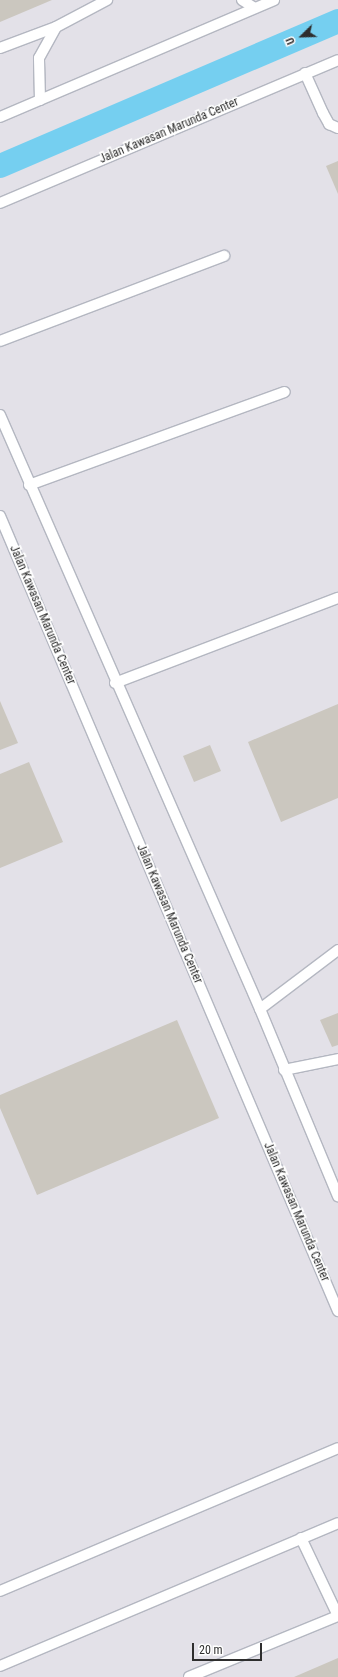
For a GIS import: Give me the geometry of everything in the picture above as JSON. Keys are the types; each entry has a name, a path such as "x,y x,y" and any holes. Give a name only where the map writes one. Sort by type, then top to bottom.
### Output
{"lane":[{"path":"0,48 56,27 107,0"},
{"path":"242,0 254,8"},
{"path":"0,116 274,0"},
{"path":"40,100 39,58 56,27"},
{"name":"Jalan Kawasan Marunda Center","path":"0,203 338,60"},
{"path":"305,74 329,124 338,128"},
{"path":"0,341 224,256"},
{"path":"29,485 285,392"},
{"path":"0,415 115,683 260,1009 284,1070 338,1196"},
{"name":"Jalan Kawasan Marunda Center","path":"0,516 338,1311"},
{"path":"115,683 338,598"},
{"path":"260,1009 338,950"},
{"path":"284,1070 338,1059"},
{"path":"0,1591 338,1448"},
{"path":"0,1666 338,1523"},
{"path":"189,1677 338,1616 301,1538"}],"shaded area":[{"path":"0,0 338,0 338,1677 0,1677"}],"building":[{"path":"0,0 52,0 0,22"},
{"path":"338,161 338,194 326,166"},
{"path":"0,701 18,743 0,750"},
{"path":"338,704 338,798 281,822 248,742"},
{"path":"210,745 221,771 194,782 183,756"},
{"path":"29,762 63,842 0,868 0,774"},
{"path":"338,1013 338,1045 332,1047 320,1020"},
{"path":"177,1020 219,1118 37,1195 0,1108 0,1095"},
{"path":"338,1658 338,1677 294,1677"}],"waterway":[{"path":"0,166 338,21"}]}
